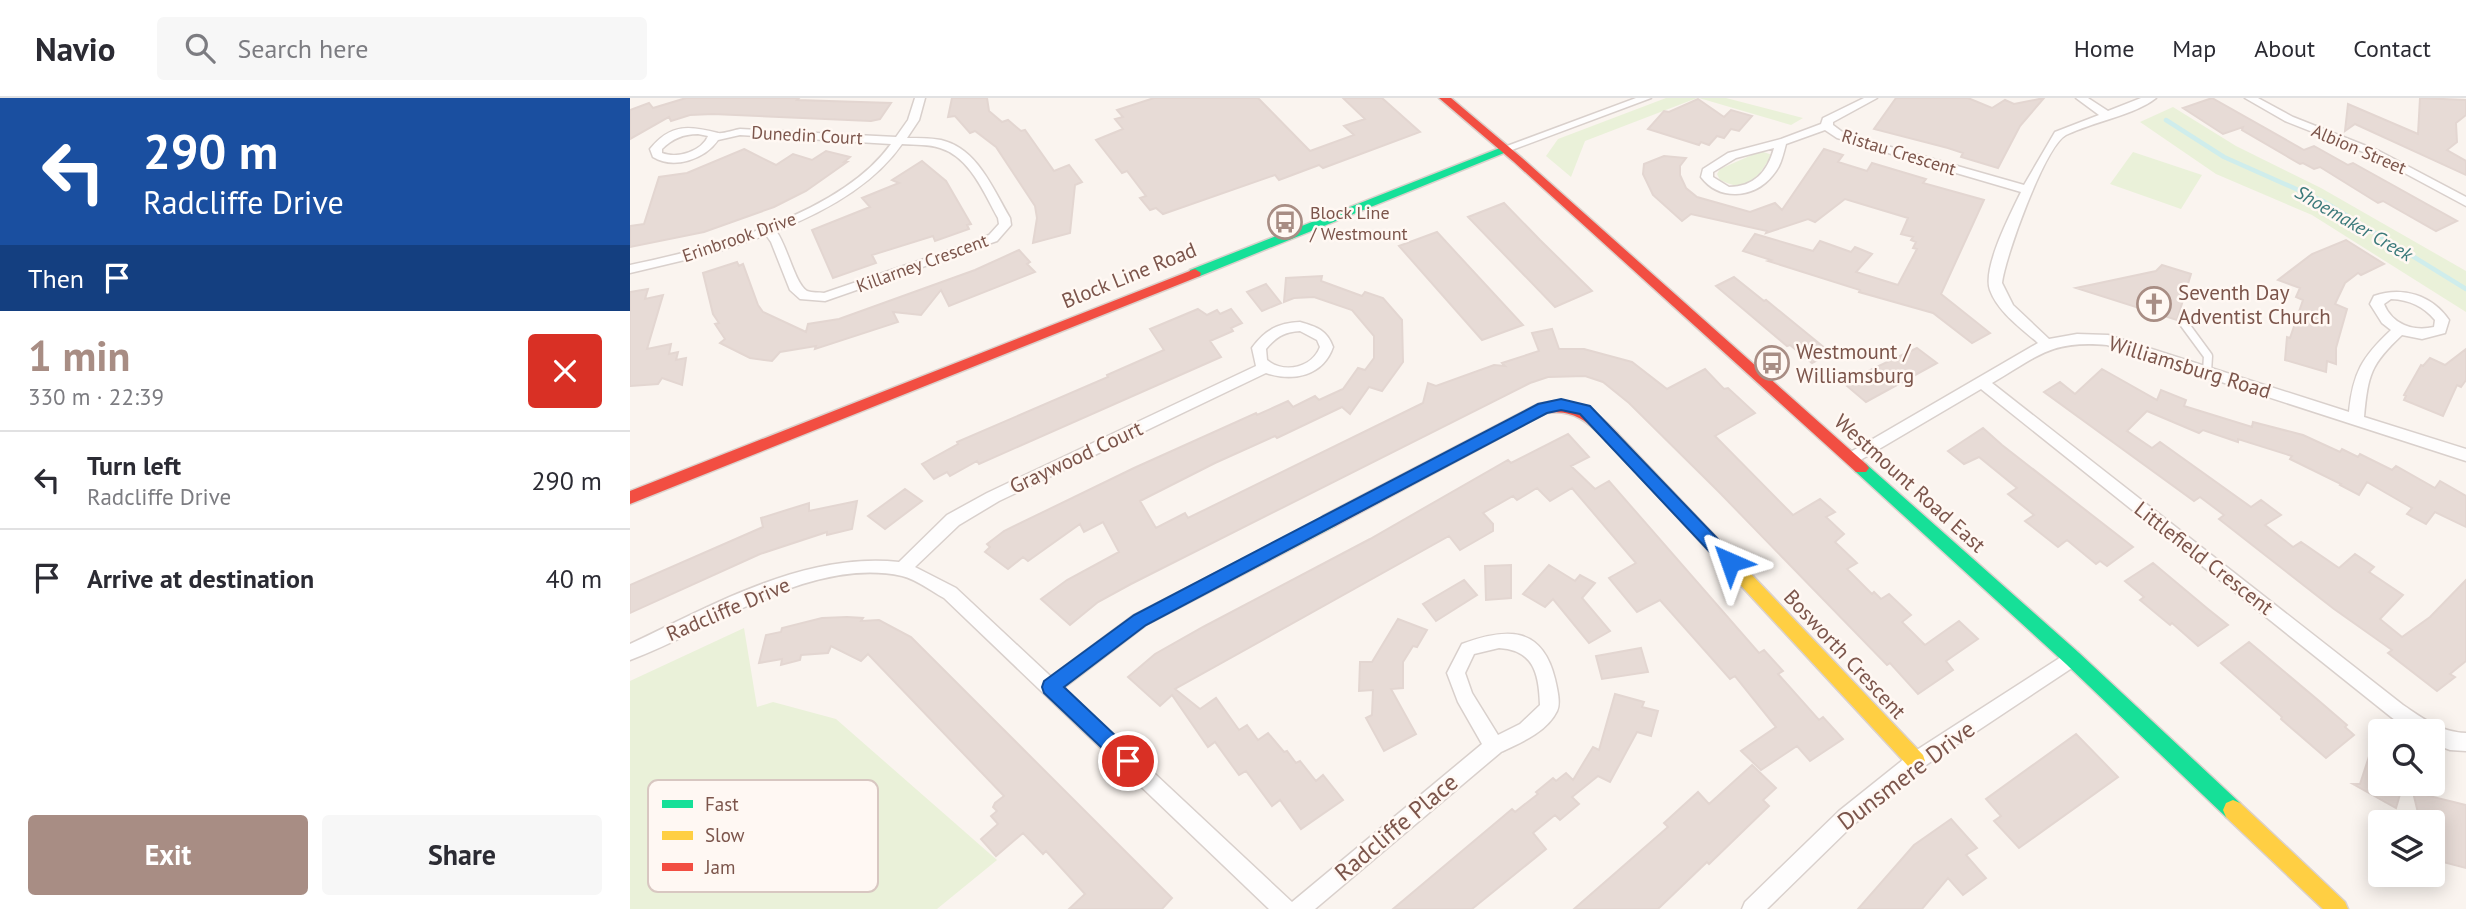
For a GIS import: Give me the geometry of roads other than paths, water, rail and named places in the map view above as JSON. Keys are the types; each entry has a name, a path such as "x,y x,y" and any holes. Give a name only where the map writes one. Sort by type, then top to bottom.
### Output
{"street":[{"name":"Erinbrook Drive","path":"630,269 715,249 769,231 846,191 879,165 900,140 913,122 920,98"},
{"name":"Westmount Road East","path":"1444,98 1852,458 2072,658 2339,909"},
{"name":"Ristau Crescent","path":"1872,98 1827,120 1827,126 1841,136 2028,190"},
{"path":"2081,98 2108,116"},
{"path":"2047,344 2003,300 1995,284 2000,260 2028,190 2051,142 2059,134 2151,98"},
{"name":"Albion Street","path":"2250,98 2289,119 2375,153 2466,202"},
{"name":"Block Line Road","path":"630,498 1504,149 1640,99"},
{"path":"1781,143 1776,161 1768,174 1752,187 1738,191 1722,189 1707,177 1707,171 1732,156 1781,143 1827,126"},
{"name":"Dunedin Court","path":"715,138 740,132 900,140"},
{"name":"Killarney Crescent","path":"769,231 777,241 795,287 799,292 813,298 854,289 972,247 1000,232 1005,225 1004,218 968,159 939,143 900,140"},
{"path":"1294,326 1306,327 1319,332 1325,339 1327,347 1324,355 1307,369 1287,373 1266,367 1260,362 1259,348 1273,332 1294,326"},
{"path":"2356,420 2361,373 2369,358 2400,329"},
{"name":"Williamsburg Road","path":"1852,458 2047,344 2073,338 2108,340 2466,455"},
{"name":"Graywood Court","path":"902,569 936,534 972,508 1266,367"},
{"name":"Littlefield Crescent","path":"1982,382 2408,719"},
{"name":"Bosworth Crescent","path":"1051,687 1140,620 1543,408 1561,404 1585,410 1603,428 1916,761"},
{"name":"Radcliffe Drive","path":"630,652 770,588 811,575 854,567 902,569 950,593 1284,909"},
{"name":"Radcliffe Place","path":"1299,909 1494,746 1527,730 1549,708 1549,686 1538,654 1522,642 1497,640 1468,649 1456,673 1464,696 1494,746"},
{"name":"Dunsmere Drive","path":"1752,909 1846,818 1916,761 2072,658"},
{"path":"2445,739 2466,742"}],"lane":[{"path":"2183,322 2208,356 2207,372"}],"waterway":[{"name":"Shoemaker Creek","path":"2166,120 2224,157 2323,201 2466,289"}],"place":[{"name":"Block Line / Westmount","path":"1285,222"},
{"name":"Seventh Day Adventist Church","path":"2154,304"},
{"name":"Westmount / Williamsburg","path":"1772,363"}]}
